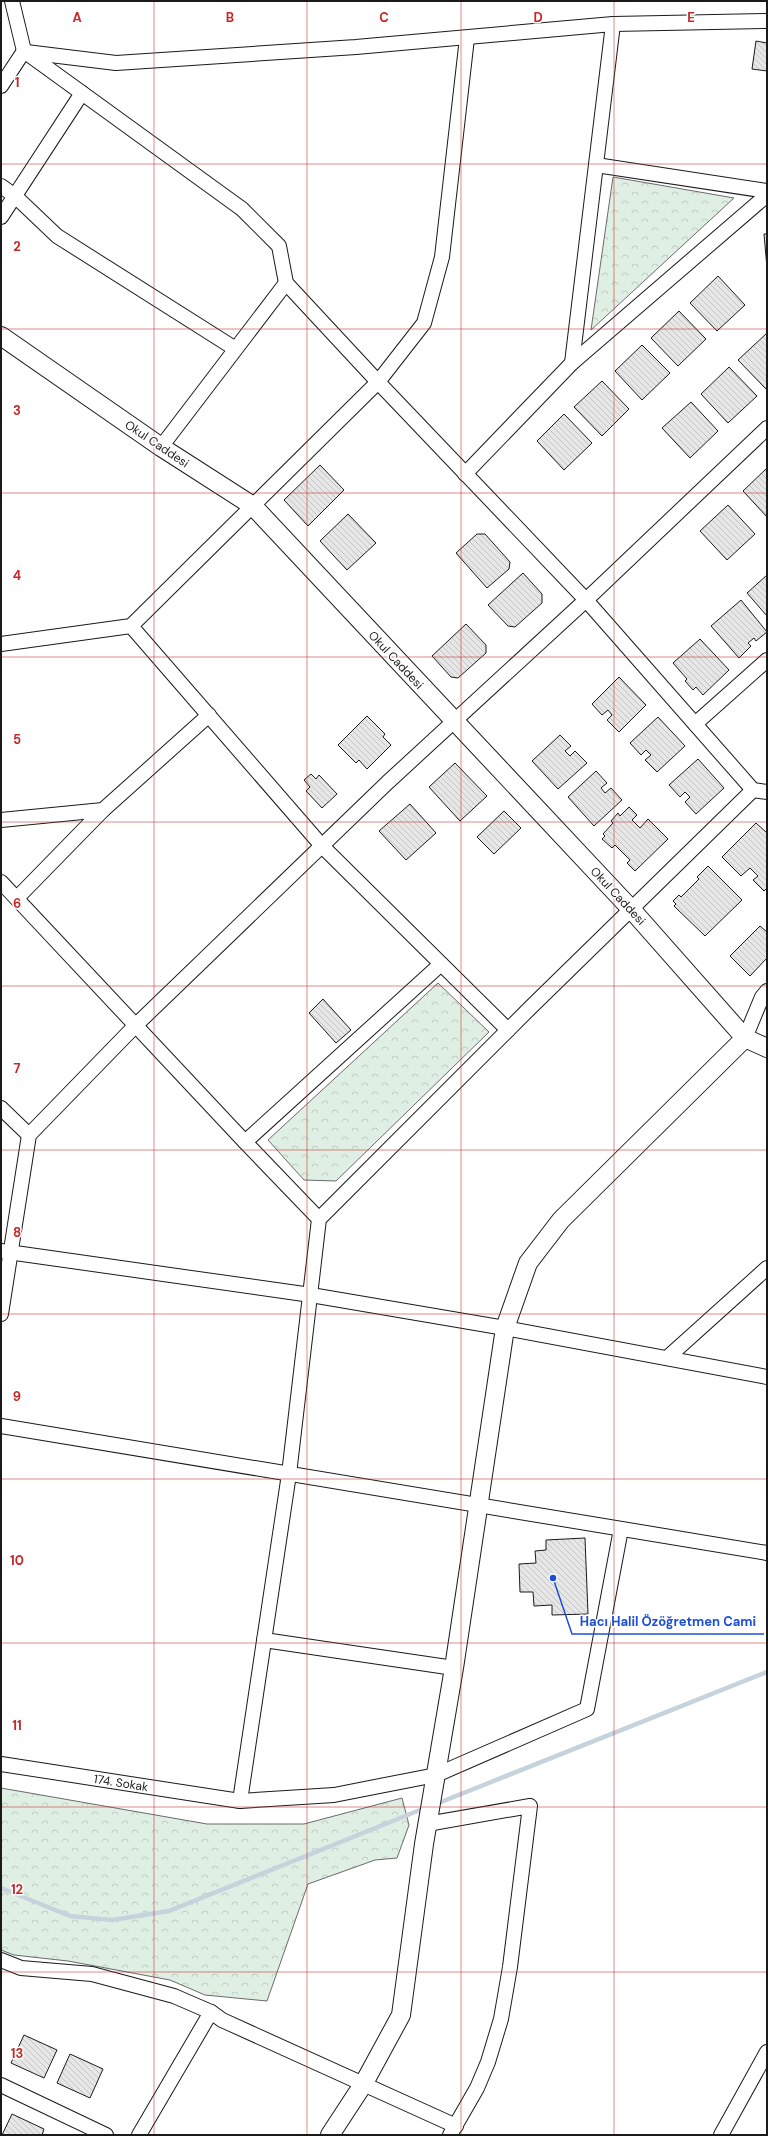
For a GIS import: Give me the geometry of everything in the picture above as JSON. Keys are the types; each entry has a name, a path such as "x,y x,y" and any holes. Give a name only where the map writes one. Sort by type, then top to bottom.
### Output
{"street":[{"path":"12,1 24,51 242,209 280,246 286,283 465,474 586,600 753,790 767,792"},
{"path":"24,51 116,63 468,38 613,24 767,21"},
{"path":"572,364 613,24"},
{"path":"1,644 131,626 378,382 424,323 442,257 468,38"},
{"path":"1,86 24,51"},
{"path":"1,217 82,93"},
{"path":"596,165 767,191"},
{"path":"1,186 15,196 58,236 234,348"},
{"path":"465,474 572,364 767,195"},
{"path":"160,447 234,348 286,283"},
{"name":"Okul Caddesi","path":"1,336 160,447 253,506 631,909 745,1038"},
{"path":"1,1314 6,1251 29,1135 136,1025 322,846 454,721 586,600 767,428"},
{"path":"131,626 322,846 508,1030"},
{"path":"695,724 767,660"},
{"path":"17,898 103,810 209,715"},
{"path":"240,1801 289,1474 319,1219 508,1030 753,790"},
{"path":"1,820 103,810"},
{"path":"1,882 319,1219"},
{"path":"245,1142 441,964"},
{"path":"330,2135 364,2083 401,2015 427,1824 454,1668 505,1328 528,1262 561,1220 745,1038 762,996 767,991"},
{"path":"745,1038 767,1048"},
{"path":"1,1108 29,1135"},
{"path":"6,1251 311,1295 505,1328 767,1376"},
{"path":"667,1358 767,1268"},
{"path":"1,1426 767,1553"},
{"name":"174. Sokak","path":"1,1764 240,1801 334,1795 434,1782 587,1709 621,1529"},
{"path":"264,1640 454,1668"},
{"path":"1,1960 21,1968 92,1974 174,1996 211,2012 222,2020 364,2083 453,2130 478,2088 488,2062 501,2019 511,1960 530,1806 427,1824"},
{"path":"139,2135 211,2012"},
{"path":"721,2135 767,2052"},
{"path":"1,2085 106,2135"}],"green space":[{"path":"613,177 734,198 591,330"},
{"path":"438,983 489,1032 336,1181 304,1180 268,1140"},
{"path":"1,1788 207,1824 304,1824 402,1798 409,1825 397,1858 375,1860 308,1884 267,2001 205,1995 170,1980 68,1961 14,1955 1,1950"}],"building":[{"path":"756,41 767,43 767,71 752,69"},
{"path":"764,234 767,234 767,268"},
{"path":"718,276 745,305 717,331 690,303"},
{"path":"679,311 706,339 678,366 651,338"},
{"path":"767,333 767,388 766,389 738,360"},
{"path":"642,345 670,373 642,400 615,371"},
{"path":"729,367 757,396 728,423 701,394"},
{"path":"602,381 629,409 602,436 574,407"},
{"path":"691,402 718,431 690,458 662,428"},
{"path":"564,414 592,443 564,470 537,441"},
{"path":"320,465 344,490 308,526 284,500"},
{"path":"767,468 767,517 743,491"},
{"path":"728,505 755,534 727,560 700,531"},
{"path":"348,514 376,543 347,570 320,541"},
{"path":"477,534 485,534 510,562 509,569 487,588 456,553"},
{"path":"523,573 542,594 542,603 515,627 508,626 488,605"},
{"path":"767,575 767,616 747,593"},
{"path":"741,600 767,632 756,641 754,638 748,643 751,646 739,658 711,626"},
{"path":"466,624 486,645 486,653 458,678 451,677 432,656"},
{"path":"700,639 729,670 703,695 696,687 693,690 685,681 687,679 673,663"},
{"path":"619,677 646,705 619,732 607,720 612,715 608,710 602,715 592,704"},
{"path":"367,716 385,734 383,737 391,745 367,769 359,760 356,763 338,745"},
{"path":"658,717 685,746 657,772 645,760 651,755 646,750 641,755 630,743"},
{"path":"560,735 571,746 565,751 570,756 575,751 587,763 558,789 532,761"},
{"path":"698,759 724,788 696,814 685,802 690,797 685,792 680,797 669,785"},
{"path":"455,763 487,796 460,821 429,787"},
{"path":"596,771 607,783 601,788 605,793 611,788 622,800 594,826 568,797"},
{"path":"311,774 316,779 319,775 337,794 322,808 306,791 310,787 304,780"},
{"path":"410,804 436,833 406,860 379,831"},
{"path":"629,807 637,815 632,820 640,828 648,819 668,839 635,871 627,863 630,860 615,845 612,848 602,839 605,836 603,834 613,823 611,821 618,813 620,816"},
{"path":"504,811 521,828 494,854 477,837"},
{"path":"756,823 767,833 767,888 764,891 753,880 758,876 750,868 741,876 722,857"},
{"path":"708,866 742,900 705,936 674,906 676,904 673,901 679,895 681,897 699,879 697,877"},
{"path":"760,926 767,932 767,958 750,976 730,956"},
{"path":"323,999 351,1030 336,1043 309,1013"},
{"path":"585,1538 588,1614 552,1615 552,1605 534,1606 533,1592 520,1592 519,1564 536,1563 535,1551 546,1550 546,1540"},
{"path":"24,2035 57,2050 44,2078 11,2063"},
{"path":"70,2054 103,2069 90,2098 57,2083"},
{"path":"12,2114 44,2129 42,2135 2,2135"}],"waterway":[{"path":"436,1804 767,1672"},
{"path":"1,1888 70,1916 112,1920 169,1911 425,1808"}],"place":[{"name":"Hacı Halil Özöğretmen Cami","path":"553,1578"}]}
